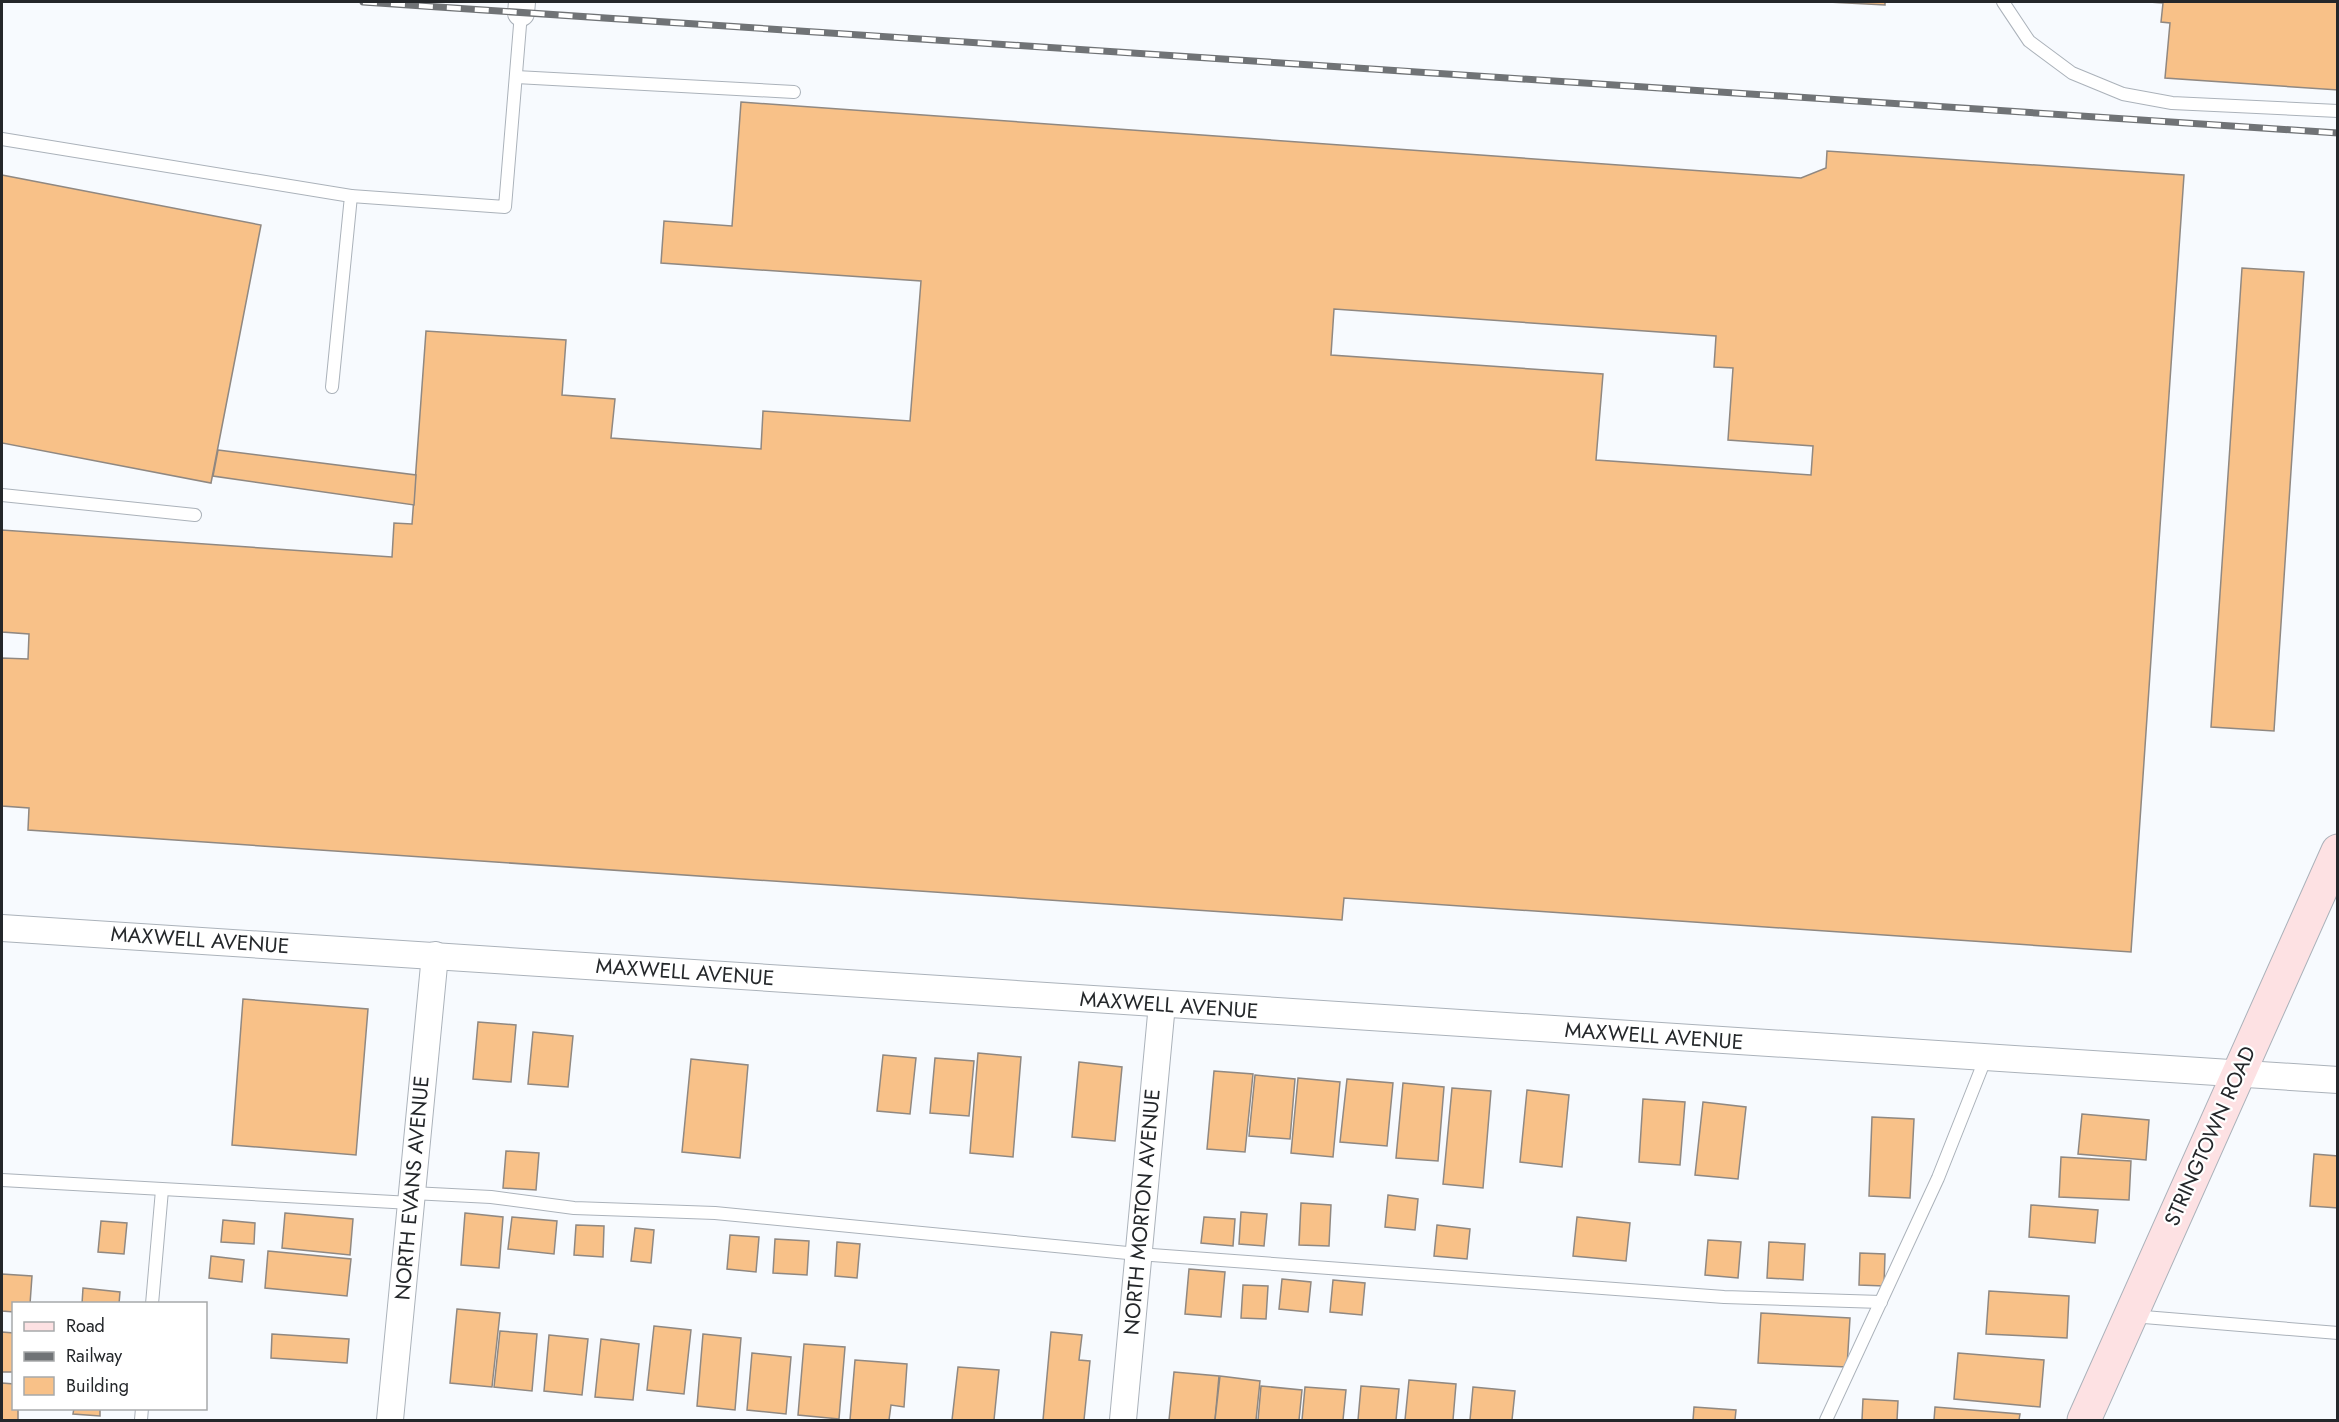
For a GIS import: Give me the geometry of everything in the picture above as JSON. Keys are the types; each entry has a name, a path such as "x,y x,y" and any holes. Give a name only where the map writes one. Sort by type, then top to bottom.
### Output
{"main road":[{"name":"STRINGTOWN ROAD","path":"2084,1420 2337,851"}],"street":[{"name":"MAXWELL AVENUE","path":"2,928 2337,1080"},
{"name":"NORTH EVANS AVENUE","path":"390,1420 435,955"},
{"name":"NORTH MORTON AVENUE","path":"1123,1420 1162,1004"}],"lane":[{"path":"2003,2 2029,41 2072,73 2123,94 2172,103 2337,111"},
{"path":"2,139 351,196 505,207 522,7"},
{"path":"516,77 794,92"},
{"path":"332,387 351,196"},
{"path":"2,495 195,514"},
{"path":"1826,1420 1938,1178 1986,1057"},
{"path":"2,1179 162,1190 411,1198 491,1197 574,1208 715,1213 1138,1254 1724,1297 1881,1302"},
{"path":"152,1302 162,1190"},
{"path":"2130,1315 2337,1333"}],"building":[{"path":"1828,2 1885,2 1885,5"},
{"path":"2149,2 2338,2 2338,90 2165,78 2170,23 2161,22 2163,3"},
{"path":"741,102 1801,178 1826,168 1827,151 2184,175 2131,952 1344,898 1342,920 28,830 29,808 2,806 2,658 28,659 29,634 2,632 2,530 392,557 394,523 412,524 426,331 566,340 562,395 615,399 611,438 761,449 763,411 910,421 921,281 661,263 664,221 732,226","holes":["1334,309 1716,336 1714,367 1733,368 1728,440 1813,446 1811,475 1596,460 1603,374 1331,355"]},
{"path":"2,175 261,225 211,483 2,443"},
{"path":"2242,268 2304,272 2274,731 2211,727"},
{"path":"218,450 416,475 414,505 213,476"},
{"path":"243,999 368,1009 356,1155 232,1145"},
{"path":"478,1022 516,1025 511,1082 473,1079"},
{"path":"533,1032 573,1036 568,1087 528,1084"},
{"path":"978,1053 1021,1057 1013,1157 970,1153"},
{"path":"883,1055 916,1058 910,1114 877,1111"},
{"path":"935,1058 974,1061 969,1116 930,1113"},
{"path":"691,1059 748,1065 740,1158 682,1152"},
{"path":"1079,1062 1122,1067 1115,1141 1072,1137"},
{"path":"1214,1071 1253,1074 1245,1152 1207,1149"},
{"path":"1255,1075 1295,1079 1290,1139 1249,1136"},
{"path":"1298,1078 1340,1082 1333,1157 1291,1153"},
{"path":"1347,1079 1393,1083 1387,1146 1340,1142"},
{"path":"1403,1083 1444,1087 1438,1161 1396,1158"},
{"path":"1452,1088 1491,1091 1483,1188 1443,1184"},
{"path":"1527,1090 1569,1095 1562,1167 1520,1162"},
{"path":"1643,1099 1685,1102 1680,1165 1639,1162"},
{"path":"1703,1102 1746,1107 1738,1179 1695,1175"},
{"path":"2082,1114 2149,1120 2146,1160 2078,1154"},
{"path":"1872,1117 1914,1119 1910,1198 1869,1196"},
{"path":"506,1151 539,1153 536,1190 503,1188"},
{"path":"2314,1154 2338,1156 2338,1208 2310,1206"},
{"path":"2061,1157 2131,1161 2129,1200 2059,1197"},
{"path":"1388,1195 1418,1199 1415,1230 1385,1227"},
{"path":"1301,1203 1331,1205 1329,1246 1299,1245"},
{"path":"2031,1205 2098,1210 2095,1243 2029,1237"},
{"path":"1241,1212 1267,1214 1264,1246 1239,1244"},
{"path":"285,1213 353,1219 350,1255 282,1248"},
{"path":"465,1213 503,1217 499,1268 461,1265"},
{"path":"512,1217 557,1221 554,1254 508,1249"},
{"path":"1204,1217 1235,1219 1233,1246 1201,1243"},
{"path":"1577,1217 1630,1223 1626,1261 1573,1256"},
{"path":"223,1220 255,1223 254,1244 221,1242"},
{"path":"101,1221 127,1223 124,1254 98,1252"},
{"path":"576,1225 604,1226 603,1257 574,1255"},
{"path":"1437,1225 1470,1229 1467,1259 1434,1256"},
{"path":"635,1228 654,1230 651,1263 631,1261"},
{"path":"730,1235 759,1237 756,1272 727,1269"},
{"path":"775,1239 809,1241 807,1275 773,1273"},
{"path":"1708,1240 1741,1242 1738,1278 1705,1275"},
{"path":"837,1242 860,1244 857,1278 835,1276"},
{"path":"1769,1242 1805,1244 1803,1280 1767,1278"},
{"path":"268,1251 351,1259 347,1296 265,1288"},
{"path":"1860,1253 1885,1254 1884,1286 1859,1285"},
{"path":"211,1256 244,1260 242,1282 209,1278"},
{"path":"1189,1269 1225,1272 1221,1317 1185,1314"},
{"path":"2,1274 32,1276 30,1302 12,1302 12,1312 2,1311"},
{"path":"1282,1279 1311,1282 1308,1312 1279,1309"},
{"path":"1333,1280 1365,1283 1362,1315 1330,1312"},
{"path":"1243,1285 1268,1286 1266,1319 1241,1318"},
{"path":"83,1288 120,1292 119,1302 82,1302"},
{"path":"1989,1291 2069,1296 2067,1338 1986,1334"},
{"path":"457,1309 500,1313 492,1387 450,1383"},
{"path":"1761,1313 1850,1318 1847,1367 1758,1363"},
{"path":"654,1326 691,1330 684,1394 647,1390"},
{"path":"500,1331 537,1334 532,1391 494,1387"},
{"path":"2,1332 12,1333 12,1372 2,1372"},
{"path":"1051,1332 1082,1335 1079,1360 1090,1361 1084,1420 1043,1420"},
{"path":"272,1334 349,1339 347,1363 271,1358"},
{"path":"703,1334 741,1338 735,1410 697,1406"},
{"path":"549,1335 588,1339 582,1395 544,1391"},
{"path":"601,1339 639,1344 633,1400 595,1397"},
{"path":"804,1344 845,1347 839,1419 798,1415"},
{"path":"752,1353 791,1357 786,1414 747,1410"},
{"path":"1958,1353 2044,1360 2040,1407 1954,1399"},
{"path":"855,1360 907,1364 904,1407 891,1405 889,1420 850,1420"},
{"path":"958,1367 999,1370 994,1420 952,1420"},
{"path":"1174,1372 1219,1376 1215,1420 1169,1420"},
{"path":"1220,1376 1260,1381 1256,1420 1215,1420"},
{"path":"1409,1380 1456,1384 1453,1420 1405,1420"},
{"path":"2,1383 12,1384 12,1410 18,1410 18,1420 2,1420"},
{"path":"1261,1386 1302,1390 1299,1420 1258,1420"},
{"path":"1361,1386 1399,1389 1396,1420 1358,1420"},
{"path":"1305,1387 1346,1390 1343,1420 1302,1420"},
{"path":"1473,1387 1515,1391 1512,1420 1470,1420"},
{"path":"1863,1399 1898,1401 1897,1420 1862,1420"},
{"path":"1694,1407 1736,1410 1735,1420 1693,1420"},
{"path":"1935,1407 2020,1414 2019,1420 1934,1420"},
{"path":"74,1410 100,1410 100,1416 73,1414"}],"railway":[{"path":"363,2 2338,133"}]}
